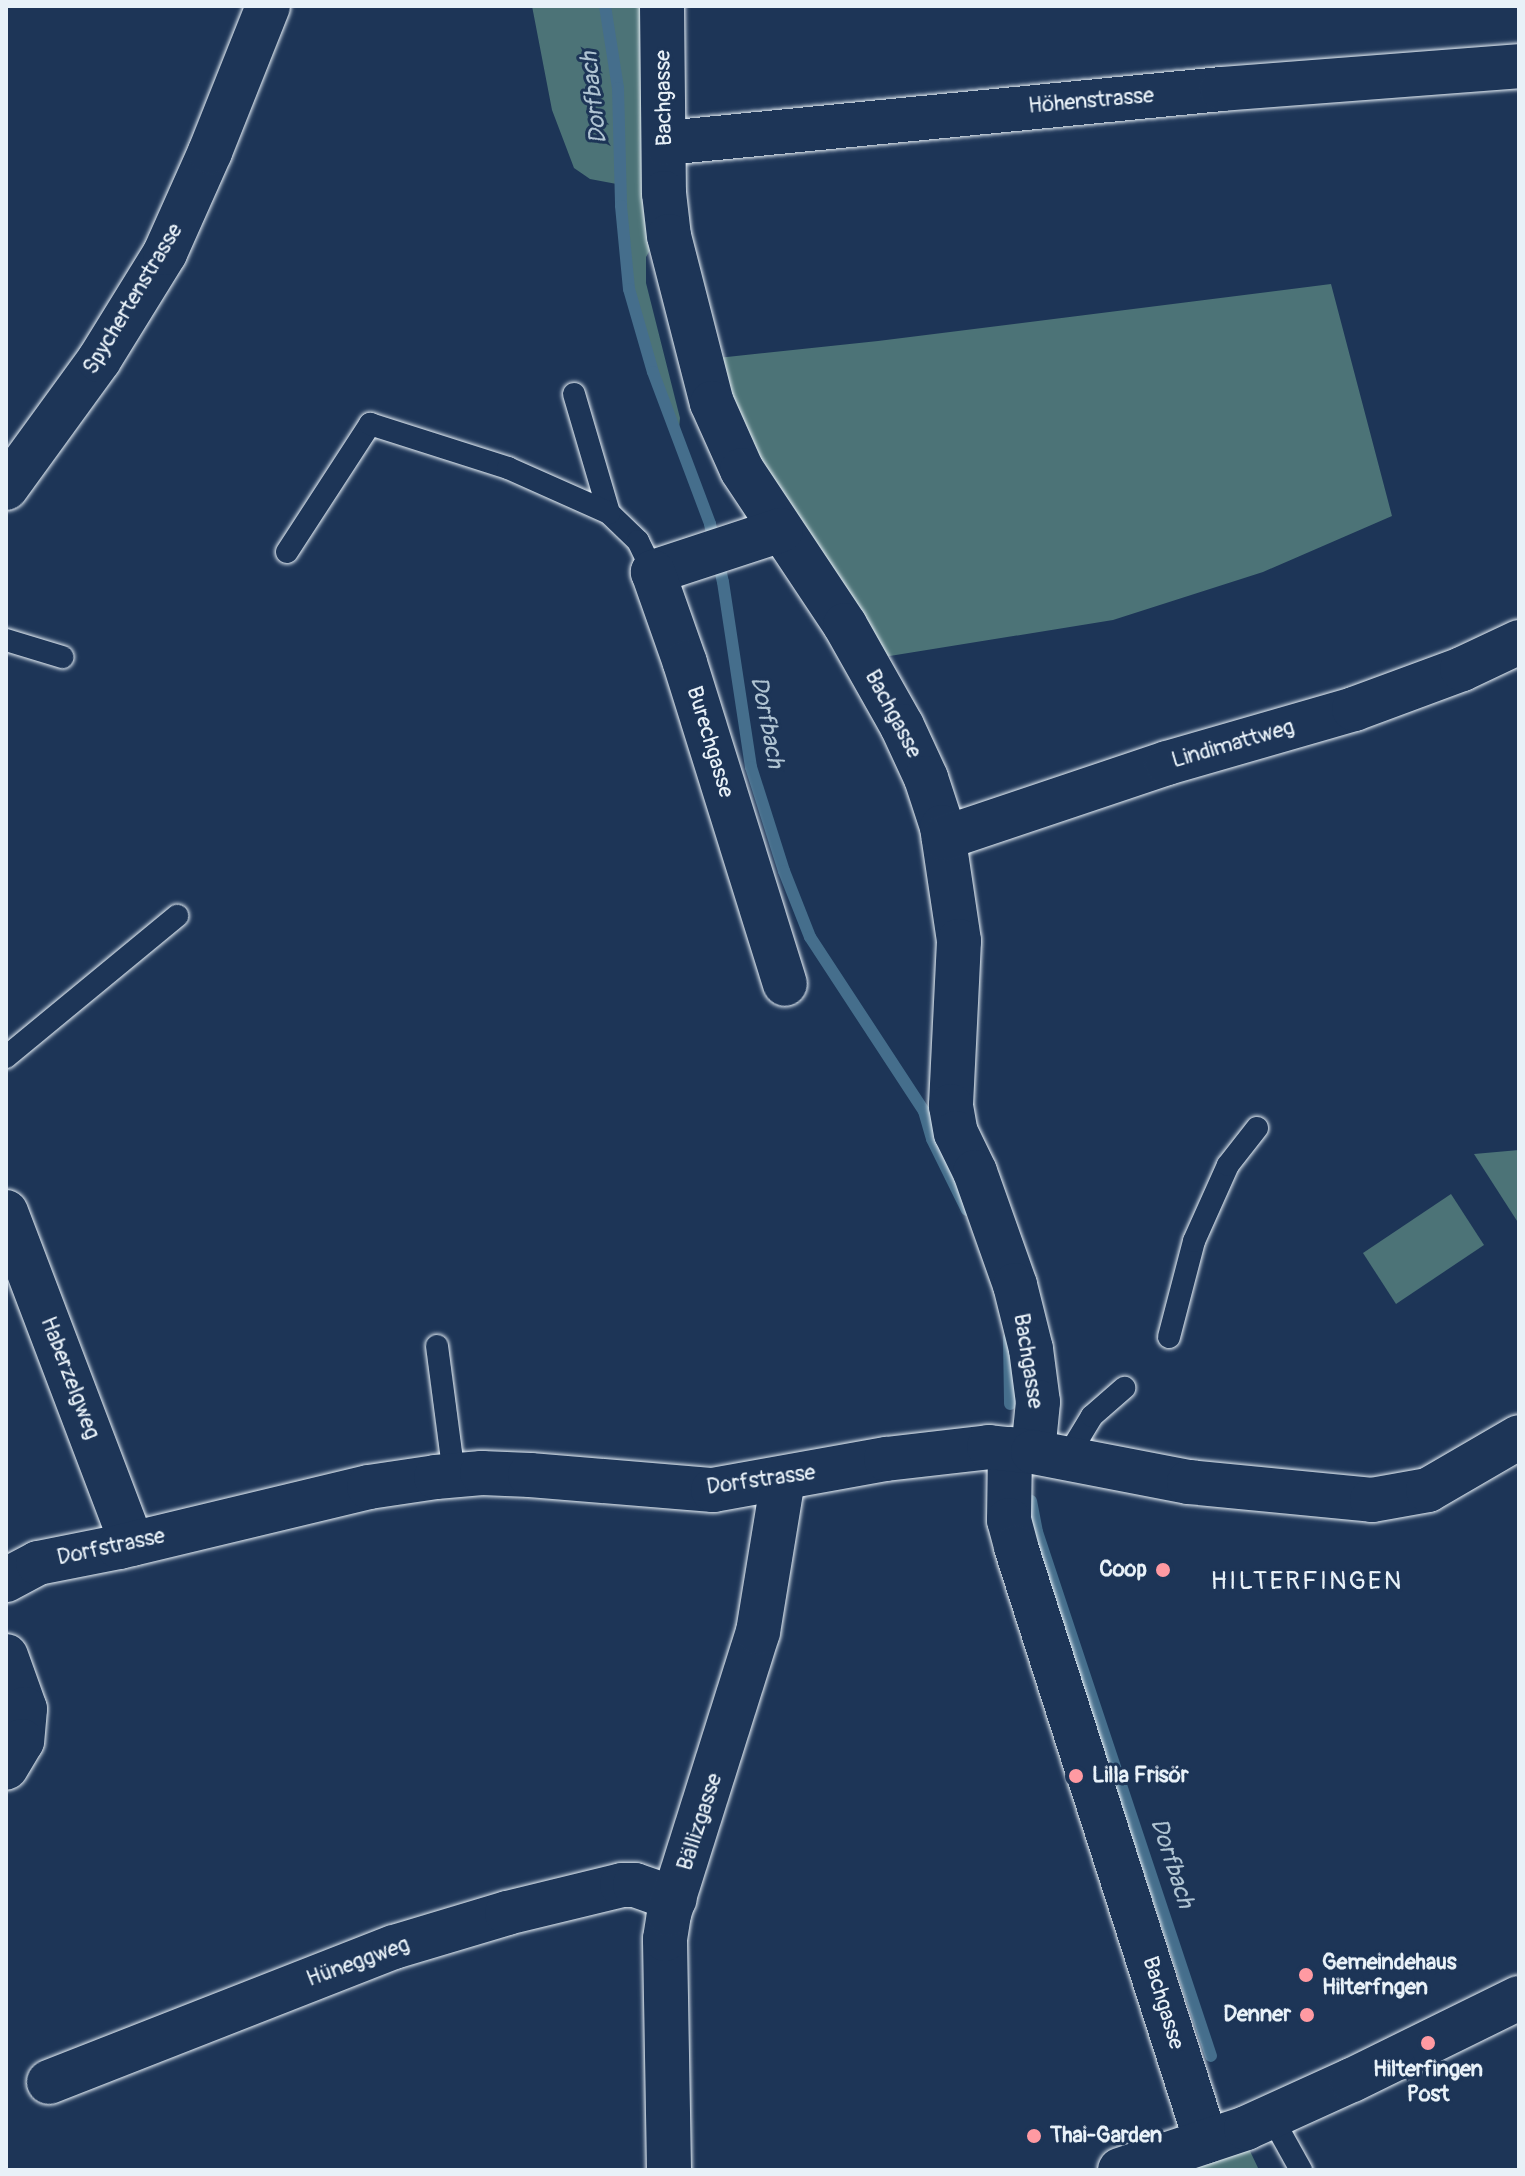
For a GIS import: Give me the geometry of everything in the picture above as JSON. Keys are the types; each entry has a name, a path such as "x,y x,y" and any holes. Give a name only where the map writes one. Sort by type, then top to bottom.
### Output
{"street":[{"name":"Spychertenstrasse","path":"6,488 99,360 165,253 200,177 268,6"},
{"name":"Bachgasse","path":"662,6 669,236 712,403 742,470 845,625 902,726 926,778 944,838 959,941 951,1106 956,1133 975,1172 1015,1285 1031,1349 1038,1402 1036,1453 1009,1520 1206,2141"},
{"name":"Höhenstrasse","path":"665,143 1159,94 1519,66"},
{"path":"668,567 781,530"},
{"name":"Burechgasse","path":"668,567 685,663 785,984"},
{"name":"Lindimattweg","path":"944,838 1167,763 1354,709 1462,669 1519,642"},
{"name":"Haberzelgweg","path":"6,1212 132,1544"},
{"name":"Dorfstrasse","path":"12,1574 38,1563 132,1544 369,1487 454,1476 530,1475 713,1490 952,1449 1036,1453 1189,1482 1372,1500 1428,1490 1519,1437"},
{"name":"Bällizgasse","path":"669,2170 665,1939 758,1632 783,1480"},
{"path":"6,1656 25,1709 25,1728 22,1741 6,1768"},
{"name":"Hüneggweg","path":"49,2082 394,1947 507,1913 622,1885 635,1885 675,1899"},
{"path":"1120,2170 1271,2116 1519,1998"}],"lane":[{"name":"Burechgasse","path":"574,394 609,513"},
{"name":"Burechgasse","path":"287,552 370,424 508,468 609,513 668,567"},
{"path":"6,640 62,657"},
{"path":"6,1057 177,916"},
{"path":"1169,1337 1194,1241 1228,1165 1257,1128"},
{"path":"437,1346 454,1476"},
{"path":"1036,1453 1092,1416 1124,1388"},
{"path":"1271,2116 1301,2170"}],"green space":[{"path":"532,6 662,6 653,245 646,257 646,283 680,418 678,440 629,289 622,185 590,179 574,168 552,110"},
{"path":"1331,284 1392,516 1263,572 1113,620 865,660 699,360 878,341"},
{"path":"1519,1150 1519,1224 1474,1154"},
{"path":"1451,1194 1484,1245 1396,1304 1363,1253"},
{"path":"1240,2130 1259,2170 1120,2170"}],"waterway":[{"name":"Dorfbach","path":"605,6 618,88 621,206 629,289 653,372 710,524 723,582 751,767 784,871 810,937 924,1111 932,1139 967,1210"},
{"name":"Dorfbach","path":"1009,1338 1010,1404"},
{"name":"Dorfbach","path":"1031,1501 1037,1532 1211,2056"}],"place":[{"name":"Coop","path":"1163,1570"},
{"name":"Lilla Frisör","path":"1076,1776"},
{"name":"Gemeindehaus Hilterfngen","path":"1306,1975"},
{"name":"Denner","path":"1307,2015"},
{"name":"Hilterfingen Post","path":"1428,2043"},
{"name":"Thai-Garden","path":"1034,2136"}],"district":[{"name":"HILTERFINGEN","path":"1307,1582"}]}
